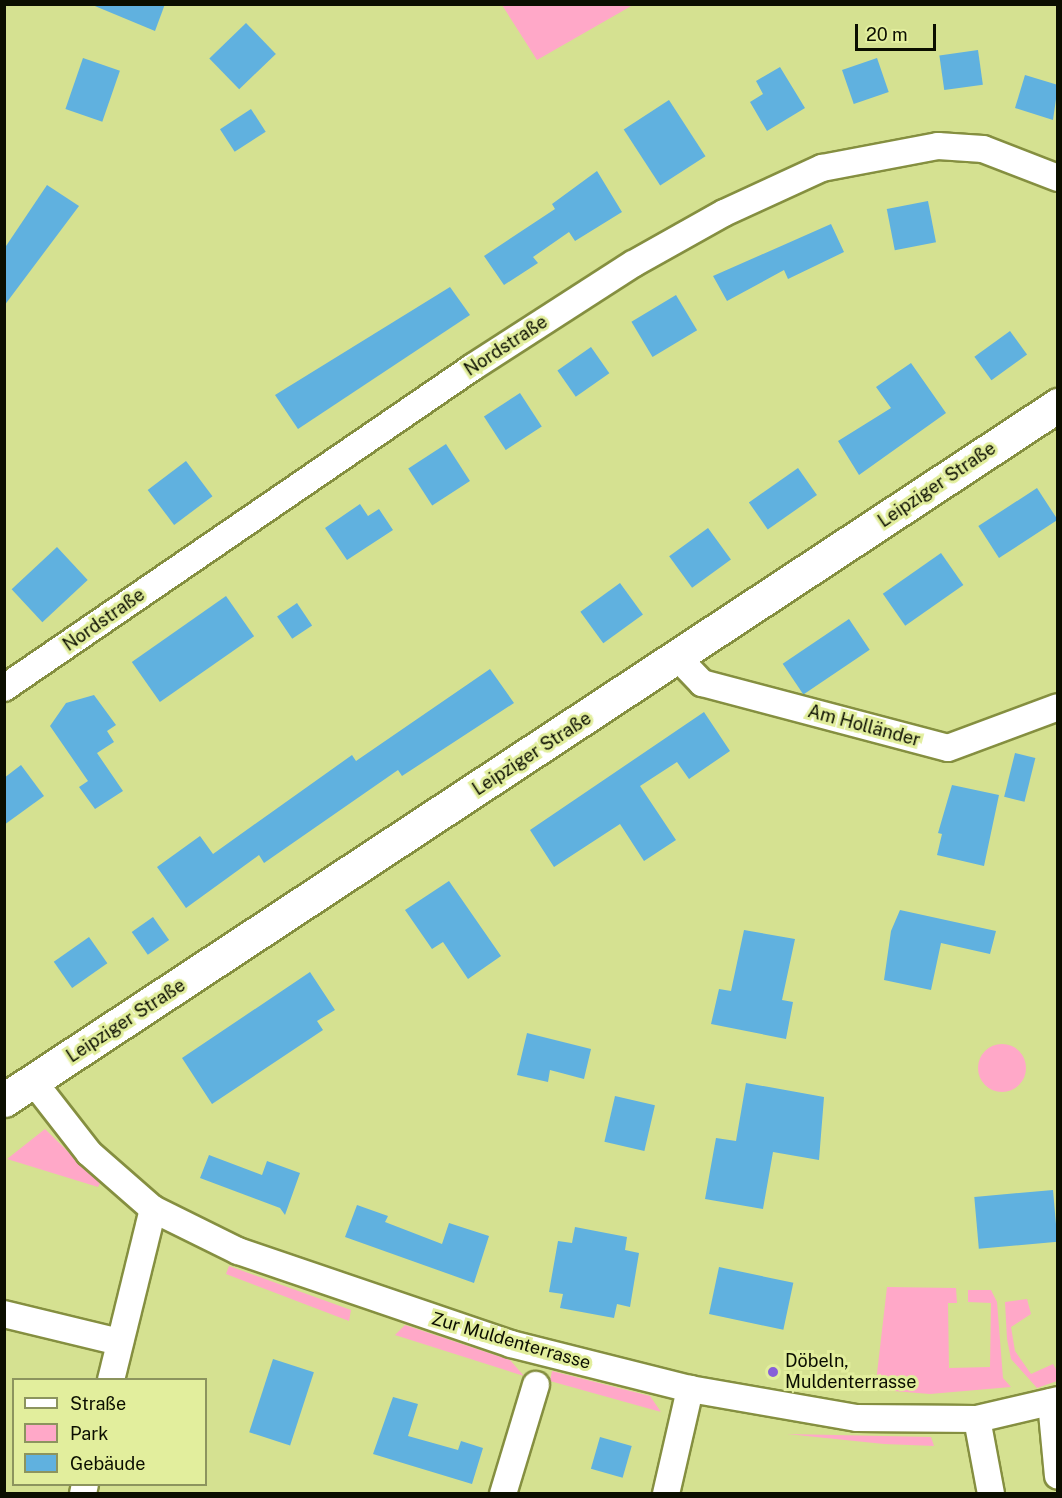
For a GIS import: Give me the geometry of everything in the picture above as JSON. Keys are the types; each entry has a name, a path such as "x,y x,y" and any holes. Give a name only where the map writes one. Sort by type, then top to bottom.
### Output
{"main road":[{"name":"Leipziger Straße","path":"4,1100 678,658 1058,405"}],"street":[{"name":"Nordstraße","path":"4,688 473,368 633,264 724,213 822,168 938,146 983,149 1058,178"},
{"name":"Am Holländer","path":"678,658 702,683 948,748 1058,707"},
{"name":"Zur Muldenterrasse","path":"33,1081 89,1153 153,1209 238,1251 366,1297 545,1354 690,1389 857,1418 977,1419 1054,1401"},
{"path":"111,1378 153,1209"},
{"path":"4,1314 120,1342"},
{"path":"503,1494 536,1385"},
{"path":"666,1494 690,1389"},
{"path":"1054,1401 1058,1476"},
{"path":"977,1419 991,1494"}],"green space":[{"path":"502,5 633,5 537,60"},
{"path":"997,1044 1007,1044 1019,1051 1026,1063 1026,1073 1019,1085 1007,1092 997,1092 982,1081 978,1073 978,1063 989,1048"},
{"path":"45,1129 100,1183 98,1187 7,1159"},
{"path":"229,1266 351,1310 349,1321 226,1274"},
{"path":"887,1287 956,1288 957,1303 948,1303 949,1368 990,1367 991,1303 968,1302 968,1290 991,1290 997,1302 1003,1378 1011,1387 930,1394 881,1390 876,1382"},
{"path":"1027,1299 1031,1314 1011,1327 1015,1351 1031,1374 1053,1364 1057,1371 1057,1381 1037,1388 1011,1359 1007,1339 1005,1302"},
{"path":"405,1325 510,1360 524,1376 395,1335"},
{"path":"552,1371 650,1396 661,1412 550,1381"},
{"path":"787,1434 931,1437 934,1446 884,1444"}],"building":[{"path":"90,4 165,4 155,31"},
{"path":"246,23 276,54 239,89 209,58"},
{"path":"978,50 983,85 944,90 939,55"},
{"path":"83,58 120,71 102,122 65,109"},
{"path":"877,58 889,92 854,104 842,70"},
{"path":"780,67 805,108 767,131 750,102 763,94 756,81"},
{"path":"1025,75 1058,85 1053,120 1015,108"},
{"path":"669,100 705,156 660,186 624,129"},
{"path":"251,109 266,132 235,152 220,129"},
{"path":"597,171 622,212 575,241 569,232 533,257 538,263 504,285 484,256 555,209 552,204"},
{"path":"47,185 79,206 4,306 4,249"},
{"path":"928,201 936,242 895,250 887,209"},
{"path":"831,224 844,252 788,279 784,270 727,301 713,276"},
{"path":"450,287 470,315 298,429 275,395"},
{"path":"676,295 697,330 653,357 631,322"},
{"path":"1010,331 1027,354 991,380 974,357"},
{"path":"591,347 609,373 576,397 557,371"},
{"path":"911,363 946,413 859,475 838,441 891,408 876,387"},
{"path":"520,393 542,427 506,450 484,416"},
{"path":"446,444 470,481 432,505 408,469"},
{"path":"186,461 212,496 174,525 148,490"},
{"path":"798,468 817,495 768,529 749,502"},
{"path":"1037,488 1058,520 999,558 978,526"},
{"path":"360,504 368,516 379,509 393,530 347,560 325,528"},
{"path":"708,528 731,560 692,588 669,556"},
{"path":"57,547 88,580 42,622 12,589"},
{"path":"941,553 963,585 905,626 883,594"},
{"path":"620,583 643,615 603,643 580,612"},
{"path":"226,596 254,636 160,702 132,662"},
{"path":"297,603 312,625 292,639 277,616"},
{"path":"849,619 870,650 803,694 783,664"},
{"path":"490,669 514,703 402,776 398,770 264,863 259,855 186,908 157,867 200,836 213,854 352,755 356,761"},
{"path":"94,695 116,725 107,731 114,742 97,753 123,791 95,809 79,787 88,781 50,726 66,703"},
{"path":"704,712 730,751 689,779 677,762 640,786 676,840 644,861 620,824 554,867 530,830"},
{"path":"1015,753 1035,758 1024,802 1004,797"},
{"path":"21,765 44,796 4,825 4,778"},
{"path":"952,785 999,795 984,866 937,855 942,834 938,833"},
{"path":"449,881 501,956 468,979 443,942 432,949 405,910"},
{"path":"900,910 996,931 990,954 941,943 931,990 884,980 891,931"},
{"path":"153,917 169,940 148,955 132,932"},
{"path":"744,930 795,939 782,1000 793,1002 786,1039 711,1024 719,989 731,991"},
{"path":"89,937 107,963 72,988 54,962"},
{"path":"310,972 335,1010 317,1021 323,1030 212,1104 182,1058"},
{"path":"527,1033 591,1049 584,1079 550,1070 548,1082 517,1075"},
{"path":"746,1083 824,1097 819,1160 773,1152 763,1209 705,1199 716,1138 736,1141"},
{"path":"615,1096 655,1105 644,1151 604,1142"},
{"path":"209,1155 262,1175 267,1161 300,1173 285,1215 280,1208 200,1178"},
{"path":"1053,1190 1058,1242 979,1249 974,1197"},
{"path":"357,1205 388,1216 385,1222 442,1244 449,1223 489,1236 474,1283 345,1237"},
{"path":"575,1227 627,1237 625,1250 639,1253 630,1307 617,1304 614,1318 560,1308 563,1294 549,1292 558,1241 572,1243"},
{"path":"719,1267 793,1283 783,1330 709,1314"},
{"path":"273,1359 314,1372 290,1446 249,1432"},
{"path":"393,1397 418,1404 408,1436 458,1450 461,1441 483,1448 472,1484 373,1454"},
{"path":"600,1437 632,1446 623,1478 591,1469"}],"place":[{"name":"Döbeln, Muldenterrasse","path":"773,1372"}]}
